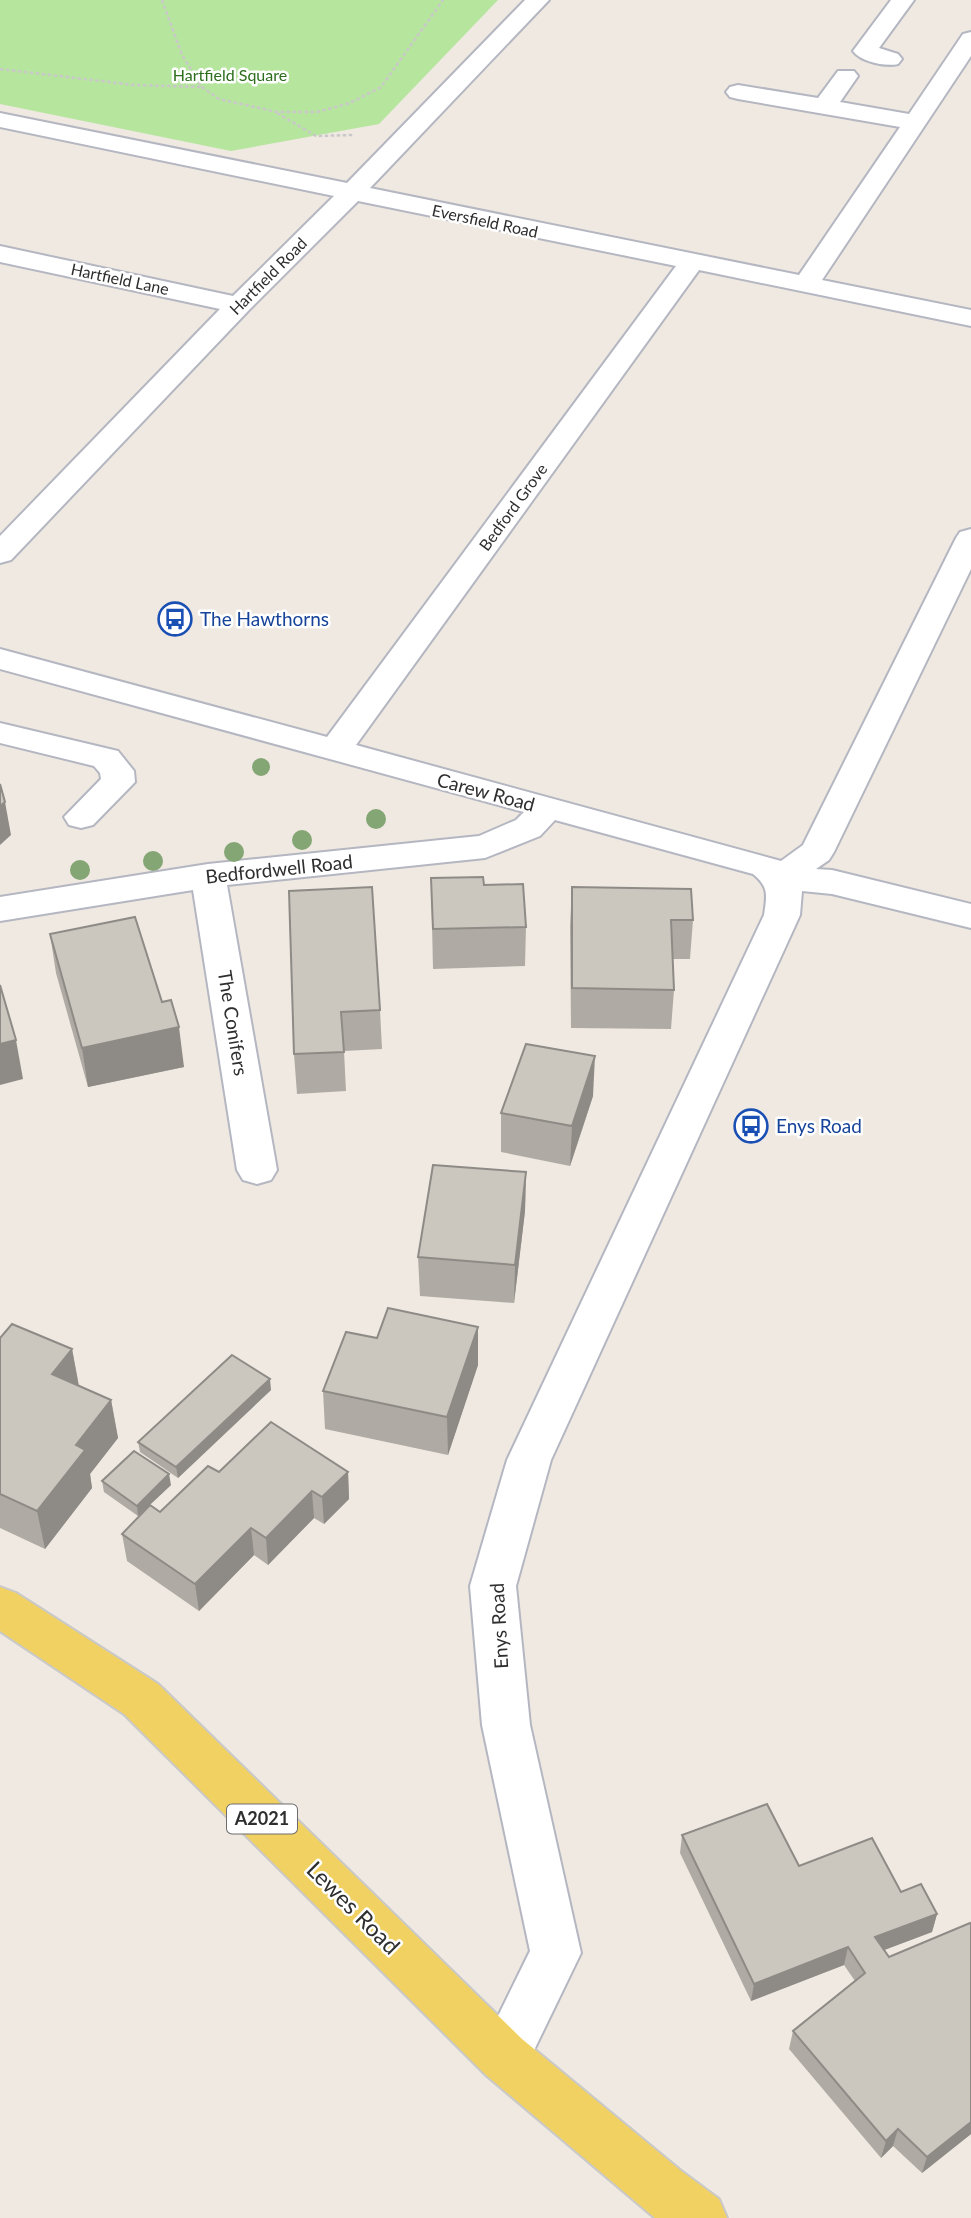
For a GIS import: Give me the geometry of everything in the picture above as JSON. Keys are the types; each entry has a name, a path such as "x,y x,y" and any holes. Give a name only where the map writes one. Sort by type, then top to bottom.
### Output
{"main road":[{"name":"Lewes Road","path":"0,1607 141,1699 504,2057 661,2189 700,2218"}],"street":[{"name":"Hartfield Road","path":"0,554 538,0"},
{"path":"890,59 865,51 902,0"},
{"path":"806,286 971,39"},
{"path":"824,107 846,76"},
{"path":"738,92 915,122"},
{"name":"Eversfield Road","path":"0,120 971,318"},
{"name":"Hartfield Lane","path":"0,254 239,305"},
{"name":"Bedford Grove","path":"334,751 691,263"},
{"path":"780,878 817,852 971,538"},
{"name":"Carew Road","path":"0,659 765,866 780,878 832,883 971,916"},
{"path":"0,733 106,758 117,771 118,782 81,817"},
{"name":"Bedfordwell Road","path":"0,909 208,876 485,847 528,828 547,808"},
{"name":"The Conifers","path":"208,876 257,1170"},
{"name":"Enys Road","path":"504,2057 555,1953 506,1724 493,1586 529,1460 782,915 785,892 780,878"}],"path":[{"path":"162,0 183,55 202,87 219,99 277,112 317,112 350,103 381,87 443,0"},
{"path":"0,69 122,84 202,87"},
{"path":"277,112 316,136 356,135 402,142"}],"green space":[{"name":"Hartfield Square","path":"0,0 498,0 379,124 231,151 0,104"}],"building":[{"path":"0,784 5,802 0,806"},
{"path":"483,877 484,885 523,884 526,927 433,929 431,878"},
{"path":"372,887 380,1010 341,1012 344,1052 294,1054 289,891"},
{"path":"572,887 691,889 693,920 671,920 674,990 572,988"},
{"path":"135,917 162,1002 171,1000 179,1027 82,1048 50,934"},
{"path":"0,985 16,1040 0,1044"},
{"path":"526,1044 595,1056 572,1126 501,1113"},
{"path":"433,1165 526,1172 515,1265 418,1257"},
{"path":"388,1308 478,1327 447,1417 323,1391 346,1332 377,1338"},
{"path":"12,1324 72,1349 52,1374 111,1400 76,1445 85,1450 37,1511 0,1494 0,1338"},
{"path":"232,1355 270,1379 176,1467 138,1442"},
{"path":"271,1422 348,1472 322,1497 312,1491 266,1538 251,1528 195,1584 122,1534 150,1505 160,1512 208,1466 219,1472"},
{"path":"134,1451 169,1474 137,1506 102,1481"},
{"path":"767,1804 799,1866 872,1838 901,1892 921,1884 937,1914 875,1937 889,1957 971,1924 971,2122 927,2157 898,2129 886,2141 793,2031 865,1973 848,1947 754,1984 682,1835"}],"place":[{"name":"The Hawthorns","path":"175,619"},
{"name":"Enys Road","path":"751,1126"}]}
